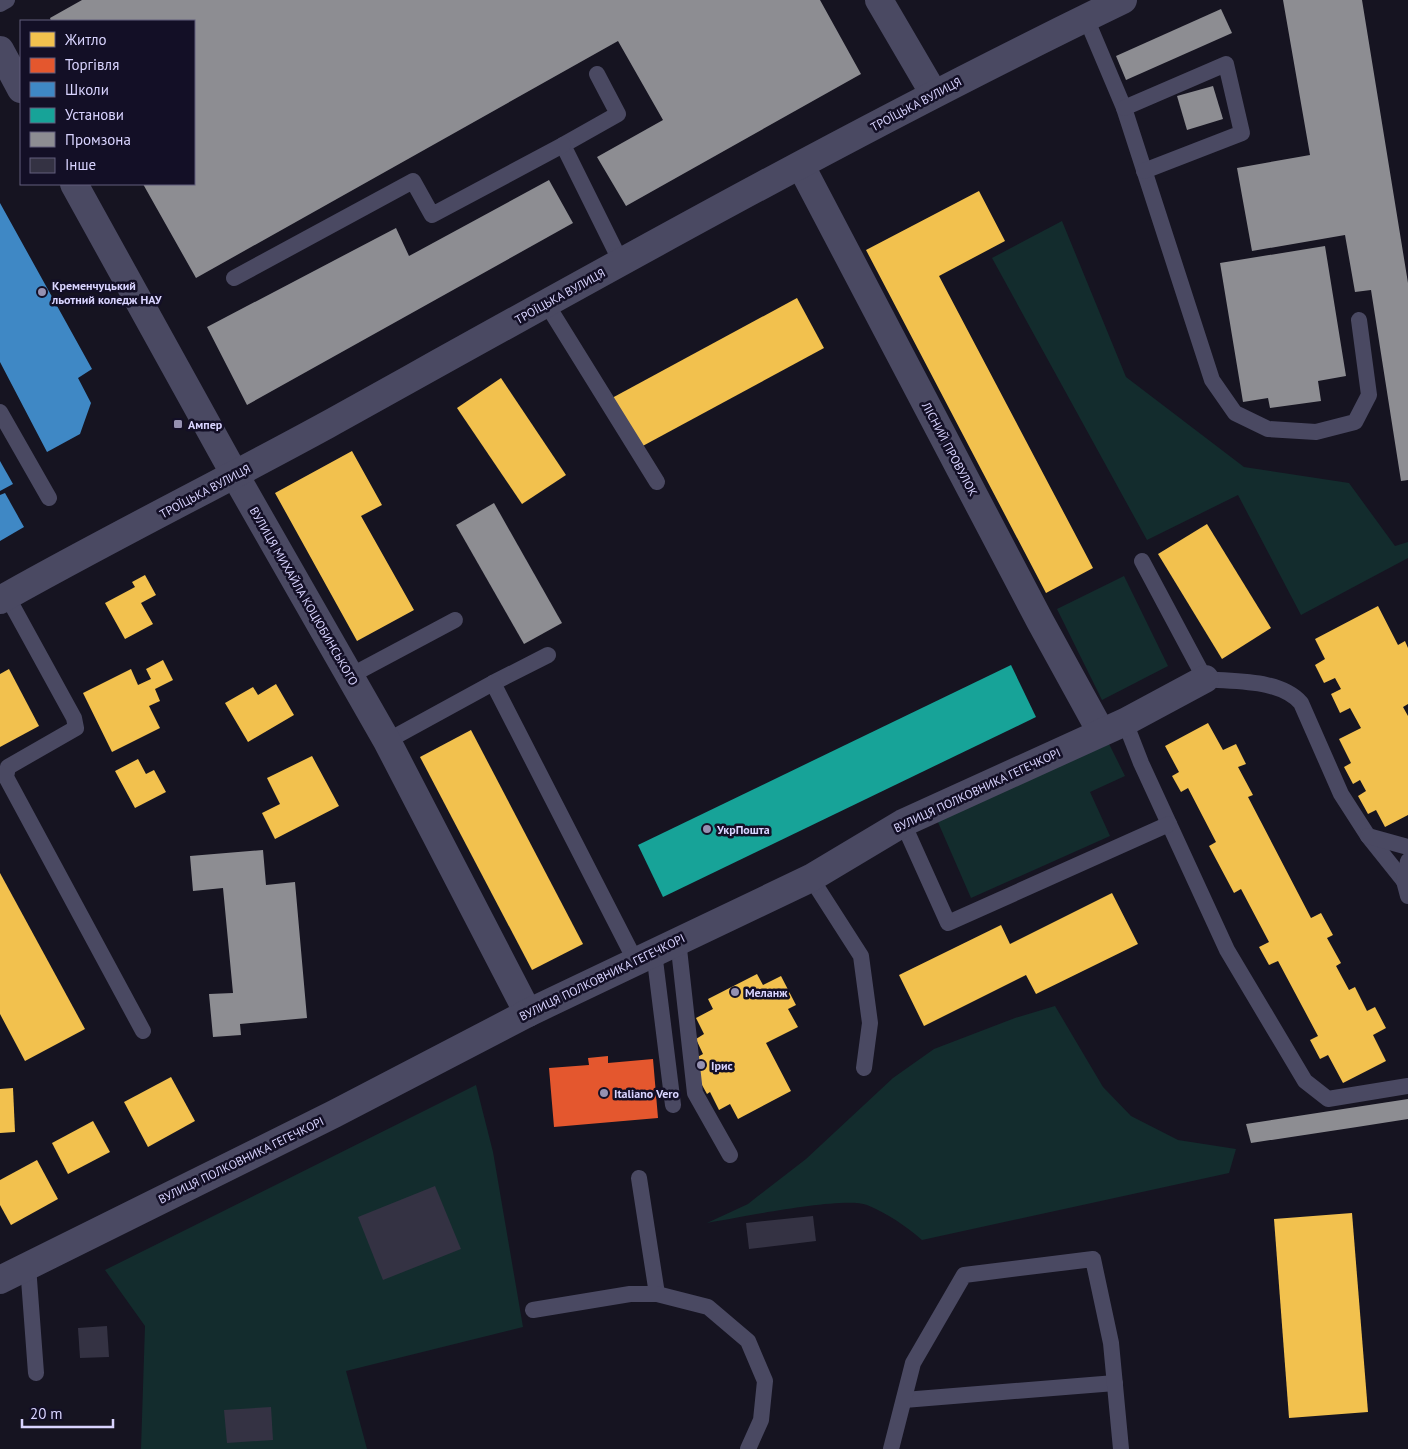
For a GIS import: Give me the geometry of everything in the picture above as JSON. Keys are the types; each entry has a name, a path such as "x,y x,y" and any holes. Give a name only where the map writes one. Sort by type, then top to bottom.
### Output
{"street":[{"path":"879,0 934,94"},
{"name":"ТРОЇЦЬКА ВУЛИЦЯ","path":"3,598 235,476 620,262 934,94 1123,0"},
{"path":"0,50 20,87"},
{"name":"ЛІСНИЙ ПРОВУЛОК","path":"801,166 1040,621 1113,727"},
{"name":"ВУЛИЦЯ МИХАЙЛА КОЦЮБИНСЬКОГО","path":"75,185 235,476 387,741 528,1013"},
{"name":"ВУЛИЦЯ ПОЛКОВНИКА ГЕГЕЧКОРІ","path":"0,1280 334,1114 528,1013 811,878 903,823 1113,727 1205,679"}],"lane":[{"path":"0,4 6,0"},
{"path":"1086,18 1124,108 1212,380 1235,413 1268,429 1316,432 1356,422 1370,395 1359,320"},
{"path":"1124,108 1226,64 1242,133 1144,170"},
{"path":"234,278 413,181 432,215 563,145 618,114 597,74"},
{"path":"563,145 620,262"},
{"path":"546,303 656,482"},
{"path":"0,412 49,498"},
{"path":"1142,561 1205,679 1277,688 1293,694 1307,713 1341,794 1368,836 1406,888"},
{"path":"3,598 74,718 76,728 8,767 6,777 143,1031"},
{"path":"350,676 455,620"},
{"path":"387,741 548,655"},
{"path":"493,683 656,951 694,1093 730,1155"},
{"path":"1113,727 1169,824 1227,950 1305,1081 1328,1099 1408,1086"},
{"path":"903,823 948,923 1169,824"},
{"path":"1368,836 1408,846"},
{"path":"1406,888 1408,861"},
{"path":"811,878 861,956 870,1024 864,1068"},
{"path":"656,951 673,1105"},
{"path":"639,1178 657,1294"},
{"path":"891,1449 913,1362 964,1275 1093,1260 1111,1343 1121,1449"},
{"path":"28,1266 36,1373"},
{"path":"533,1310 630,1294 657,1294 708,1307 748,1341 764,1381 760,1420 748,1449"},
{"path":"904,1400 1115,1383"}],"green space":[{"path":"1062,221 1126,377 1244,467 1349,483 1395,546 1408,542 1408,558 1301,615 1238,495 1147,540 992,258"},
{"path":"1124,576 1168,666 1102,700 1057,609"},
{"path":"1109,744 1125,776 1090,792 1110,836 971,898 937,820"},
{"path":"1055,1006 1103,1087 1131,1116 1178,1140 1236,1149 1229,1173 922,1240 882,1212 867,1205 854,1203 814,1205 707,1223 748,1204 806,1159 893,1078 934,1049 1015,1018"},
{"path":"476,1085 493,1152 523,1327 346,1371 367,1449 141,1449 145,1326 105,1270"}],"building: Житло":[{"path":"979,191 1005,241 939,276 1093,568 1046,593 866,250"},
{"path":"797,298 824,348 639,448 612,398"},
{"path":"501,378 566,475 522,504 457,408"},
{"path":"352,451 382,505 361,516 414,610 357,641 275,493"},
{"path":"1207,524 1271,628 1222,659 1158,554"},
{"path":"145,575 156,595 141,603 153,624 125,639 105,603 135,587 132,582"},
{"path":"1378,606 1398,645 1405,641 1408,648 1408,704 1403,707 1408,716 1408,815 1385,827 1376,810 1368,814 1358,796 1366,791 1360,780 1353,784 1344,767 1351,763 1339,739 1361,728 1350,708 1340,713 1331,694 1341,689 1335,678 1324,683 1315,665 1325,659 1315,639"},
{"path":"163,660 173,680 155,689 160,701 149,706 160,728 112,752 83,693 131,669 138,685 151,679 146,669"},
{"path":"9,669 39,726 0,747 0,674"},
{"path":"276,684 294,715 248,742 225,703 253,687 258,695"},
{"path":"1208,723 1223,750 1236,744 1246,764 1238,767 1253,795 1248,797 1311,918 1321,913 1333,935 1327,938 1341,963 1336,966 1349,990 1355,987 1367,1011 1375,1007 1386,1028 1373,1035 1386,1061 1343,1083 1328,1055 1320,1059 1310,1040 1318,1036 1278,961 1269,965 1259,947 1269,942 1241,889 1234,893 1209,846 1216,842 1188,788 1181,792 1172,776 1179,772 1165,746"},
{"path":"471,730 583,944 532,970 420,757"},
{"path":"312,756 339,806 275,839 262,813 280,804 267,778"},
{"path":"138,759 146,774 154,770 166,792 135,808 115,771"},
{"path":"0,873 85,1029 25,1061 0,1014"},
{"path":"1112,893 1138,944 1036,994 1026,975 924,1026 899,975 1001,925 1010,944"},
{"path":"757,974 763,985 781,976 796,1005 788,1009 798,1027 766,1043 791,1091 738,1119 730,1104 719,1110 710,1092 707,1094 697,1076 692,1060 703,1054 696,1039 704,1034 696,1018 713,1009 708,999"},
{"path":"171,1077 195,1121 148,1147 124,1102"},
{"path":"13,1088 15,1132 0,1133 0,1089"},
{"path":"93,1121 110,1152 68,1174 52,1143"},
{"path":"37,1160 58,1199 11,1225 0,1205 0,1180"},
{"path":"1352,1213 1368,1412 1289,1418 1274,1219"}],"building: Торгівля":[{"name":"Italiano Vero","path":"608,1056 608,1063 653,1059 658,1118 554,1127 549,1068 589,1065 588,1058"}],"building: Школи":[{"path":"0,203 92,369 78,378 91,403 80,434 47,452 0,362"},
{"path":"0,461 13,484 0,491"},
{"path":"5,493 24,527 0,541 0,495"}],"building: Установи":[{"path":"1011,665 1036,717 663,897 638,845"}],"building: Промзона":[{"path":"82,0 820,0 861,74 626,206 597,157 663,120 618,41 196,278 144,185 195,185 195,20 51,20 50,18"},
{"path":"1283,0 1362,0 1408,283 1408,480 1401,481 1371,290 1355,292 1345,235 1252,251 1237,168 1310,155"},
{"path":"1221,9 1232,33 1126,80 1116,56"},
{"path":"1213,86 1223,119 1187,130 1177,96"},
{"path":"549,180 573,223 247,405 207,327 396,228 409,256"},
{"path":"1325,246 1346,376 1318,381 1321,401 1270,408 1268,398 1243,402 1220,263"},
{"path":"494,503 562,623 524,644 456,525"},
{"path":"263,850 266,885 295,882 307,1018 240,1024 241,1035 213,1037 209,994 233,993 223,888 193,891 190,856"},
{"path":"1408,1099 1408,1119 1357,1127 1251,1143 1246,1124"}],"building: Інше":[{"path":"435,1186 461,1249 383,1280 358,1217"},
{"path":"813,1216 816,1241 749,1249 746,1223"},
{"path":"107,1326 109,1357 80,1358 78,1328"},
{"path":"271,1407 273,1440 227,1443 224,1410"}],"place":[{"name":"Кременчуцький льотний коледж НАУ","path":"42,292"},
{"name":"Ампер","path":"178,424"},
{"name":"УкрПошта","path":"707,829"},
{"name":"Меланж","path":"735,992"},
{"name":"Ірис","path":"701,1065"},
{"name":"Italiano Vero","path":"604,1093"}]}
